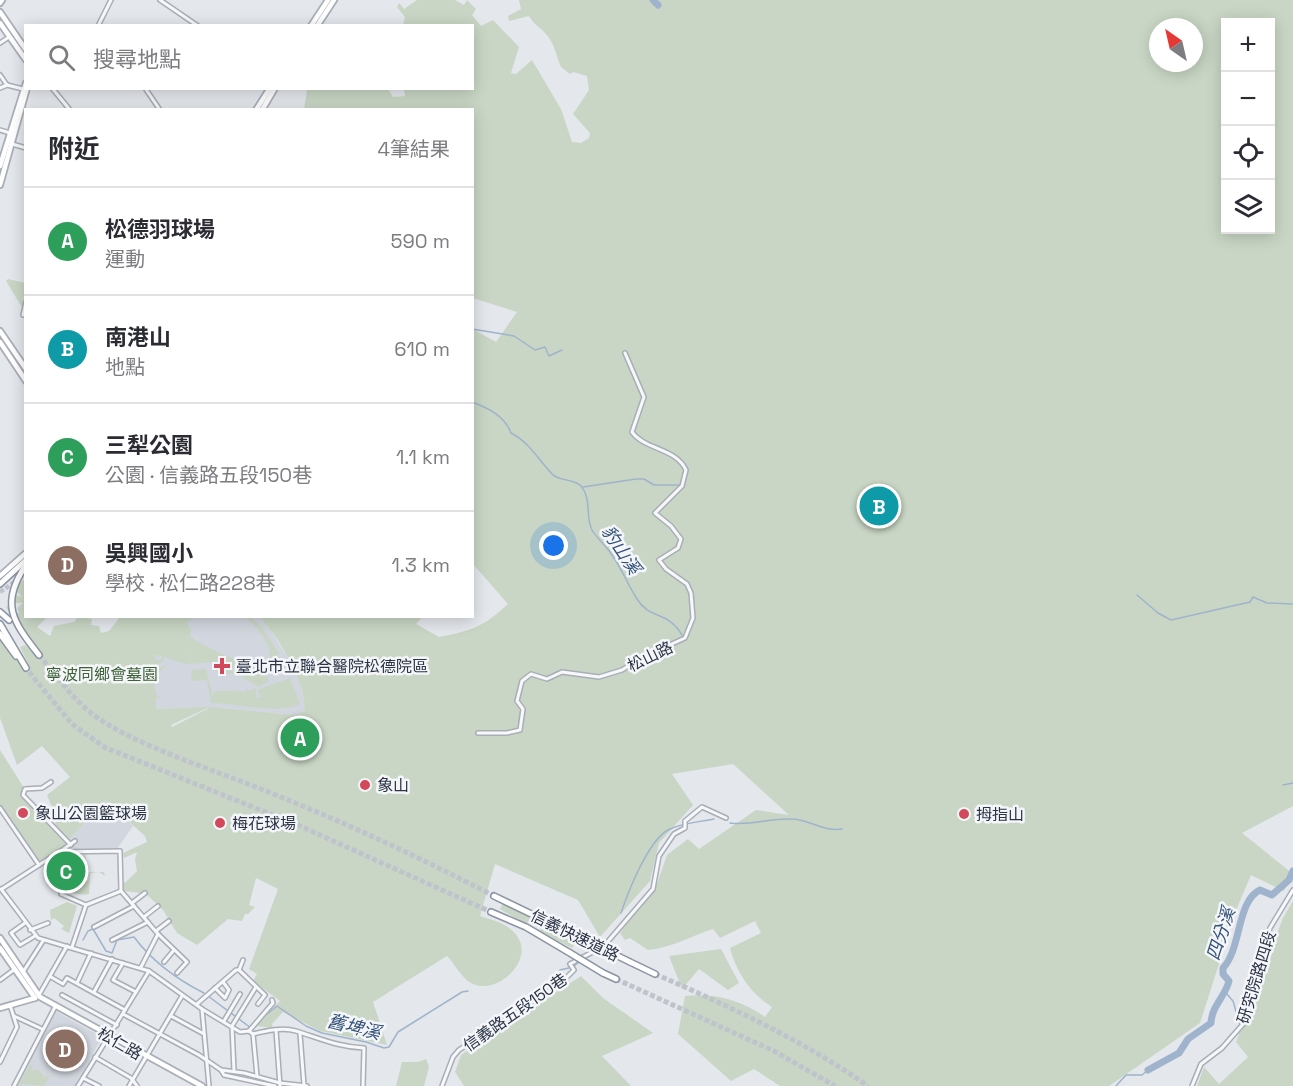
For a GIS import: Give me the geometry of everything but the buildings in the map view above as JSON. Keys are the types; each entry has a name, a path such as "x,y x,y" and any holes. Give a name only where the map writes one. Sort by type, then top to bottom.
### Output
{"highway":[{"path":"0,584 24,562"},
{"path":"6,587 24,567"},
{"path":"2,609 39,655"},
{"path":"0,624 27,670 0,634"},
{"path":"13,645 22,634"},
{"name":"信義快速道路","path":"494,896 655,974"},
{"name":"信義快速道路","path":"491,912 532,931 616,979"},
{"path":"532,931 539,918"}],"street":[{"path":"99,24 111,0"},
{"path":"160,0 195,24"},
{"path":"312,24 328,0"},
{"path":"318,24 334,0"},
{"path":"0,12 24,47"},
{"path":"0,23 24,57"},
{"path":"0,43 9,37"},
{"path":"0,75 7,85"},
{"path":"0,88 7,85 24,89"},
{"path":"0,166 25,90"},
{"path":"54,90 68,108"},
{"path":"146,90 158,108"},
{"path":"257,108 269,90"},
{"path":"263,108 274,90"},
{"path":"0,130 12,134"},
{"path":"9,143 24,147"},
{"path":"0,185 9,143"},
{"path":"23,315 24,311"},
{"path":"0,331 24,366"},
{"path":"0,342 24,378"},
{"name":"松山路","path":"478,733 507,733 520,730 523,709 517,701 522,681 531,674 547,679 562,672 593,677 622,670 641,658 682,640 693,618 692,598 687,584 666,569 659,560 678,548 681,539 671,526 655,513 682,486 686,470 678,459 638,438 632,432 644,397 625,352"},
{"path":"0,576 24,555"},
{"path":"16,581 24,575"},
{"path":"51,782 42,788 25,789 23,795 71,844"},
{"name":"信義路五段150巷","path":"442,1086 453,1057 459,1050 560,984 574,970 570,964 604,945 652,889 658,856 674,834 686,827 685,820 702,807 726,818"},
{"path":"0,808 39,865"},
{"path":"75,841 1,890 35,936 148,971 166,981 182,996 240,1032 249,1030 273,1004 273,1000"},
{"path":"59,852 120,851 121,891 157,933 187,962 177,973"},
{"name":"研究院路四段","path":"1192,1086 1201,1064 1229,1041 1244,1023 1270,928 1293,890"},
{"path":"61,894 86,905 121,891"},
{"path":"94,927 133,904 145,893"},
{"path":"0,1008 38,996 69,947 86,905"},
{"path":"144,917 158,906"},
{"path":"141,968 157,933 169,921"},
{"path":"112,940 148,922"},
{"path":"26,923 11,933 20,945 35,936"},
{"path":"30,930 48,923"},
{"name":"松仁路","path":"0,938 38,996"},
{"path":"23,972 32,962 44,940"},
{"name":"松仁路","path":"0,948 38,996 109,1034 146,1058 202,1086"},
{"path":"164,962 174,950"},
{"path":"77,983 91,953"},
{"path":"94,992 112,959"},
{"path":"239,970 243,960"},
{"path":"123,963 113,981 136,992"},
{"path":"0,980 15,969"},
{"path":"197,1004 236,969 239,970"},
{"path":"239,970 265,995 258,1004"},
{"path":"78,1086 148,971"},
{"path":"51,977 63,984 67,978 94,992 160,1036 199,1054 221,1070 257,1076 280,1085 305,1086 300,1034"},
{"path":"215,988 225,998 229,990 222,982"},
{"path":"234,1071 232,1026 256,987"},
{"path":"224,1021 240,994"},
{"path":"62,995 117,1025"},
{"path":"129,1086 182,996"},
{"path":"0,1062 17,1027 10,1005"},
{"path":"14,1086 55,1007"},
{"path":"202,1009 209,1086"},
{"path":"171,1016 204,1034"},
{"path":"14,1017 42,1029"},
{"path":"249,1030 253,1034 257,1076"},
{"path":"253,1034 276,1030 296,1031 344,1047 364,1048 363,1086"},
{"path":"276,1030 280,1085"},
{"path":"94,1057 131,1078 137,1086"},
{"path":"221,1070 224,1075 274,1086"},
{"path":"83,1078 99,1086"}],"shaded area":[{"name":"臺北市立聯合醫院松德院區","path":"161,618 259,618 269,628 290,661 299,681 305,703 304,711 296,715 222,708 153,709 152,651"},
{"path":"105,800 133,826 117,849 75,850 69,840"},
{"path":"55,1011 102,1037 76,1086 16,1086"}],"green space":[{"name":"寧波同鄉會墓園","path":"417,0 455,0 464,5 467,0 476,9 472,15 481,26 493,20 519,47 511,73 516,74 532,60 561,109 572,142 581,143 589,138 590,133 573,114 589,90 587,76 573,72 570,74 561,67 551,41 529,16 509,21 508,16 521,9 519,0 1293,0 1293,806 1242,833 1293,874 1284,891 1251,875 1237,908 1200,1023 1109,1086 780,1086 754,1069 731,1081 678,1034 685,996 727,999 746,1006 765,1017 772,1007 757,996 745,982 730,948 761,933 755,921 720,938 713,929 673,944 648,950 630,938 625,940 620,933 657,884 667,855 688,839 699,849 756,810 789,815 733,764 672,774 693,805 659,843 650,881 600,937 578,900 495,864 480,916 506,926 518,937 522,949 520,960 503,980 491,985 479,986 468,981 447,956 373,1002 387,1045 320,1031 283,1012 272,1024 273,1028 256,1026 280,1001 253,981 257,974 249,969 278,889 256,878 249,905 255,907 245,914 242,921 228,919 197,945 177,933 163,910 143,891 140,893 125,891 120,883 126,882 137,871 135,860 137,852 124,858 123,853 147,842 145,836 105,800 69,840 53,825 59,820 54,815 50,817 46,811 52,807 47,795 70,777 42,746 17,765 0,718 0,637 26,672 29,672 30,667 20,647 25,645 38,655 41,653 9,613 6,607 7,605 11,615 19,613 17,608 23,603 15,603 14,595 24,597 24,618 46,618 37,627 50,636 54,626 74,622 77,618 92,619 91,625 99,626 101,633 109,631 119,618 195,618 186,622 191,630 190,636 220,653 256,667 248,672 212,662 190,664 191,651 189,664 162,656 165,660 158,664 158,668 167,665 158,673 158,676 154,677 156,694 160,697 156,698 156,709 210,707 171,725 172,727 211,707 296,715 304,711 301,689 290,661 273,634 259,618 421,618 416,624 439,637 476,627 508,604 474,565 474,330 496,342 517,312 474,298 474,108 304,108 306,90 389,90 393,97 405,96 404,90 474,90 474,24 403,24 405,17 397,7 399,3 404,9","holes":["155,655 162,656 161,660 156,660"]},
{"path":"8,279 24,283 23,309 6,281"},
{"path":"24,580 24,596 13,589"},
{"path":"247,618 251,618 261,626 279,653 266,674 269,681 259,687 238,675 211,670 220,668 248,675 268,663 268,645"},
{"path":"206,669 213,697 215,691 235,691 235,694 236,690 245,692 246,689 249,691 255,688 257,698 261,697 257,690 290,678 300,704 282,708 211,703 207,680 191,681 192,670"},
{"path":"0,750 24,788 24,798 66,841 66,845 40,862 0,805"},
{"path":"59,854 86,855 87,871 81,875 88,881 89,872 99,872 90,873 89,894 75,893 59,881 47,863"},
{"path":"1293,901 1293,1086 1197,1086 1204,1067 1219,1084 1248,1057 1236,1042 1283,918"},
{"path":"67,902 77,906 69,933 61,929 64,926 54,918 51,920 50,910"},
{"path":"503,903 528,916 531,922 523,923 500,909"},
{"path":"542,923 577,941 572,948 541,932 539,928"},
{"path":"721,949 739,983 728,990 699,969 682,989 669,956"},
{"path":"581,976 603,998 653,1033 602,1056 631,1086 464,1086 455,1072 461,1055"},
{"path":"426,1059 429,1067 424,1086 396,1086 402,1062 418,1062"},
{"path":"30,1065 33,1066 31,1070 39,1070 45,1078 47,1075 50,1076 44,1086 24,1084 18,1086"}],"waterway":[{"path":"653,0 658,5"},
{"path":"474,329 514,336 535,350 545,347 549,356 562,350"},
{"name":"豹山溪","path":"474,403 500,417 511,433 528,446 552,474 581,486 586,496 592,530 616,560 637,599 647,610 665,618 682,635"},
{"path":"583,487 636,479 644,479 654,485 679,485"},
{"path":"1137,595 1158,613 1171,620 1250,602 1253,597 1267,603 1293,604"},
{"path":"1283,785 1293,783"},
{"name":"舊埤溪","path":"621,913 646,856 661,836 668,830 679,826 714,819"},
{"name":"舊埤溪","path":"730,823 745,824 791,819 829,829 842,829"},
{"name":"四分溪","path":"1148,1070 1179,1053 1188,1039 1211,1023 1214,1011 1229,981 1223,974 1223,968 1233,950 1247,904 1260,890 1272,895 1289,880 1293,871"},
{"name":"舊埤溪","path":"83,940 88,931 93,929 106,951 112,953 117,940 134,937 166,969 204,993"},
{"name":"舊埤溪","path":"590,955 602,950"},
{"name":"舊埤溪","path":"560,970 573,967 580,961"},
{"name":"舊埤溪","path":"263,1017 277,1006 306,1026 322,1033 384,1048 389,1047 398,1032 462,992 468,991"},
{"path":"1226,993 1233,1001 1240,1025"},
{"name":"舊埤溪","path":"208,996 251,1028"},
{"name":"四分溪","path":"1116,1086 1126,1075 1142,1075 1148,1070"}],"tunnel":[{"path":"0,592 16,581"},
{"path":"39,655 84,707 108,725 128,736 353,828 494,896"},
{"path":"29,672 72,724 104,747 300,826 491,912"},
{"path":"655,974 764,1025 843,1069 868,1086"},
{"path":"616,979 776,1052 835,1086"}],"place":[{"name":"南港山","path":"879,506"},
{"name":"臺北市立聯合醫院松德院區","path":"222,666"},
{"name":"松德羽球場","path":"300,738"},
{"name":"象山","path":"365,785"},
{"name":"象山公園籃球場","path":"23,813"},
{"name":"拇指山","path":"964,814"},
{"name":"梅花球場","path":"220,823"},
{"name":"三犁公園","path":"66,871"},
{"name":"吳興國小","path":"65,1049"}]}
